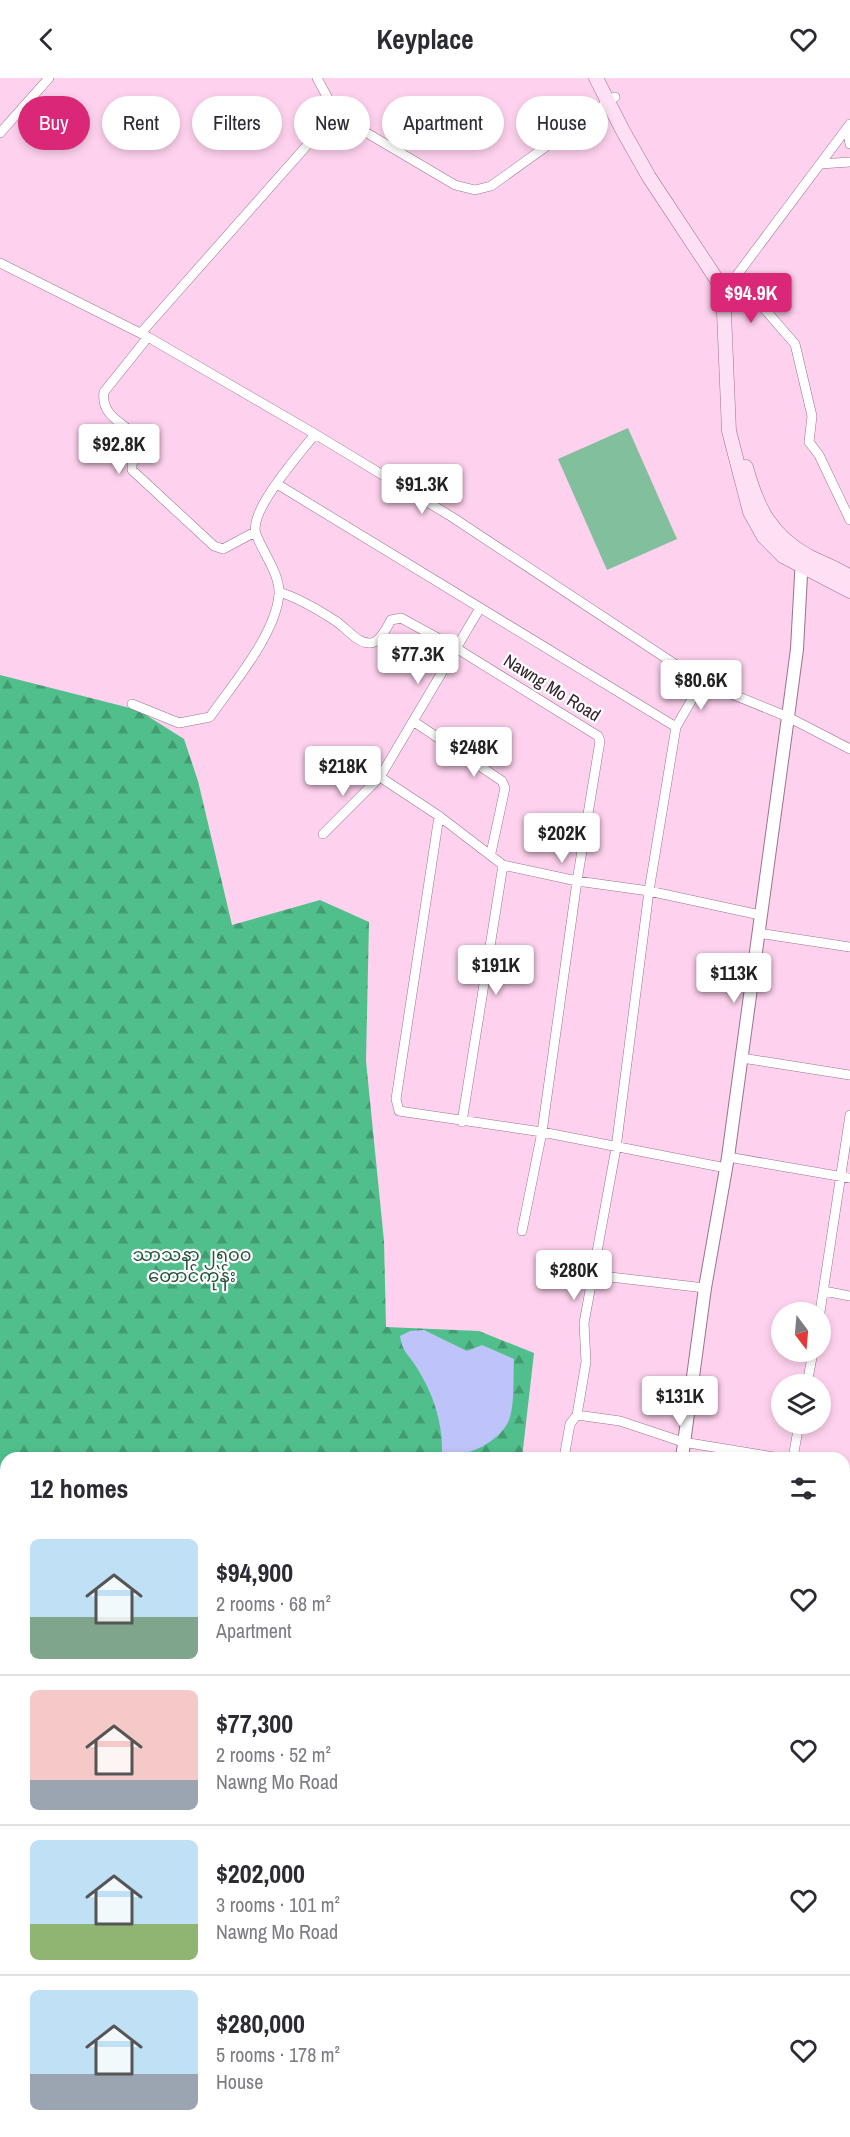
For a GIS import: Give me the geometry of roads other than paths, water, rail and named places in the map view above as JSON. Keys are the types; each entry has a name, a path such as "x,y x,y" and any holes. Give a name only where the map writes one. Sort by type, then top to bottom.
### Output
{"main road":[{"path":"596,78 729,285 735,327 738,432 749,479 760,508 774,531 802,558 850,591"},
{"path":"605,78 611,99"},
{"path":"802,558 847,572"}],"street":[{"path":"0,133 49,78"},
{"path":"317,78 327,96"},
{"path":"370,135 455,185 475,190 491,186 611,99"},
{"path":"849,126 729,285 755,298 795,344 812,416 809,442 819,455 850,520"},
{"path":"849,126 850,144"},
{"path":"255,531 223,549 214,546 132,470 132,464 144,446 139,438 107,412 103,402 104,392 144,335 303,150"},
{"path":"820,164 850,162"},
{"path":"0,263 144,335 315,434 452,518 702,682 788,717 850,749"},
{"path":"132,704 179,723 210,717 248,663 275,616 279,592 270,563 255,531 261,506 315,434"},
{"path":"278,484 676,727"},
{"path":"682,1452 705,1288 727,1163 788,717 797,648 802,558"},
{"name":"Nawng Mo Road","path":"279,592 293,596 337,621 364,642 371,644 377,641 391,620 396,618 456,648 598,736 600,741 577,881 542,1132 522,1231"},
{"path":"322,834 380,777 480,608"},
{"path":"565,1452 570,1424 577,1414 586,1362 584,1323 616,1148 649,891 676,727 702,682"},
{"path":"413,721 502,781 506,788 491,853"},
{"path":"380,777 491,853 503,865 577,881 649,891 760,915"},
{"path":"439,816 396,1099 399,1111 407,1114 542,1132 616,1148 845,1177"},
{"path":"462,1122 503,865"},
{"path":"758,933 850,947"},
{"path":"742,1058 850,1075"},
{"path":"822,1302 845,1177 850,1115"},
{"path":"593,1275 705,1288"},
{"path":"824,1291 850,1296"},
{"path":"577,1414 620,1421 684,1442 744,1452"},
{"path":"794,1452 798,1434"}],"water":[{"path":"424,1330 467,1351 482,1345 514,1359 511,1414 505,1428 490,1442 470,1452 442,1452 439,1420 432,1398 423,1378 401,1342 400,1336 410,1331"}],"park label":[{"name":"သာသနာ ၂၅၀၀ တောင်ကုန်း","path":"192,1265"}]}
